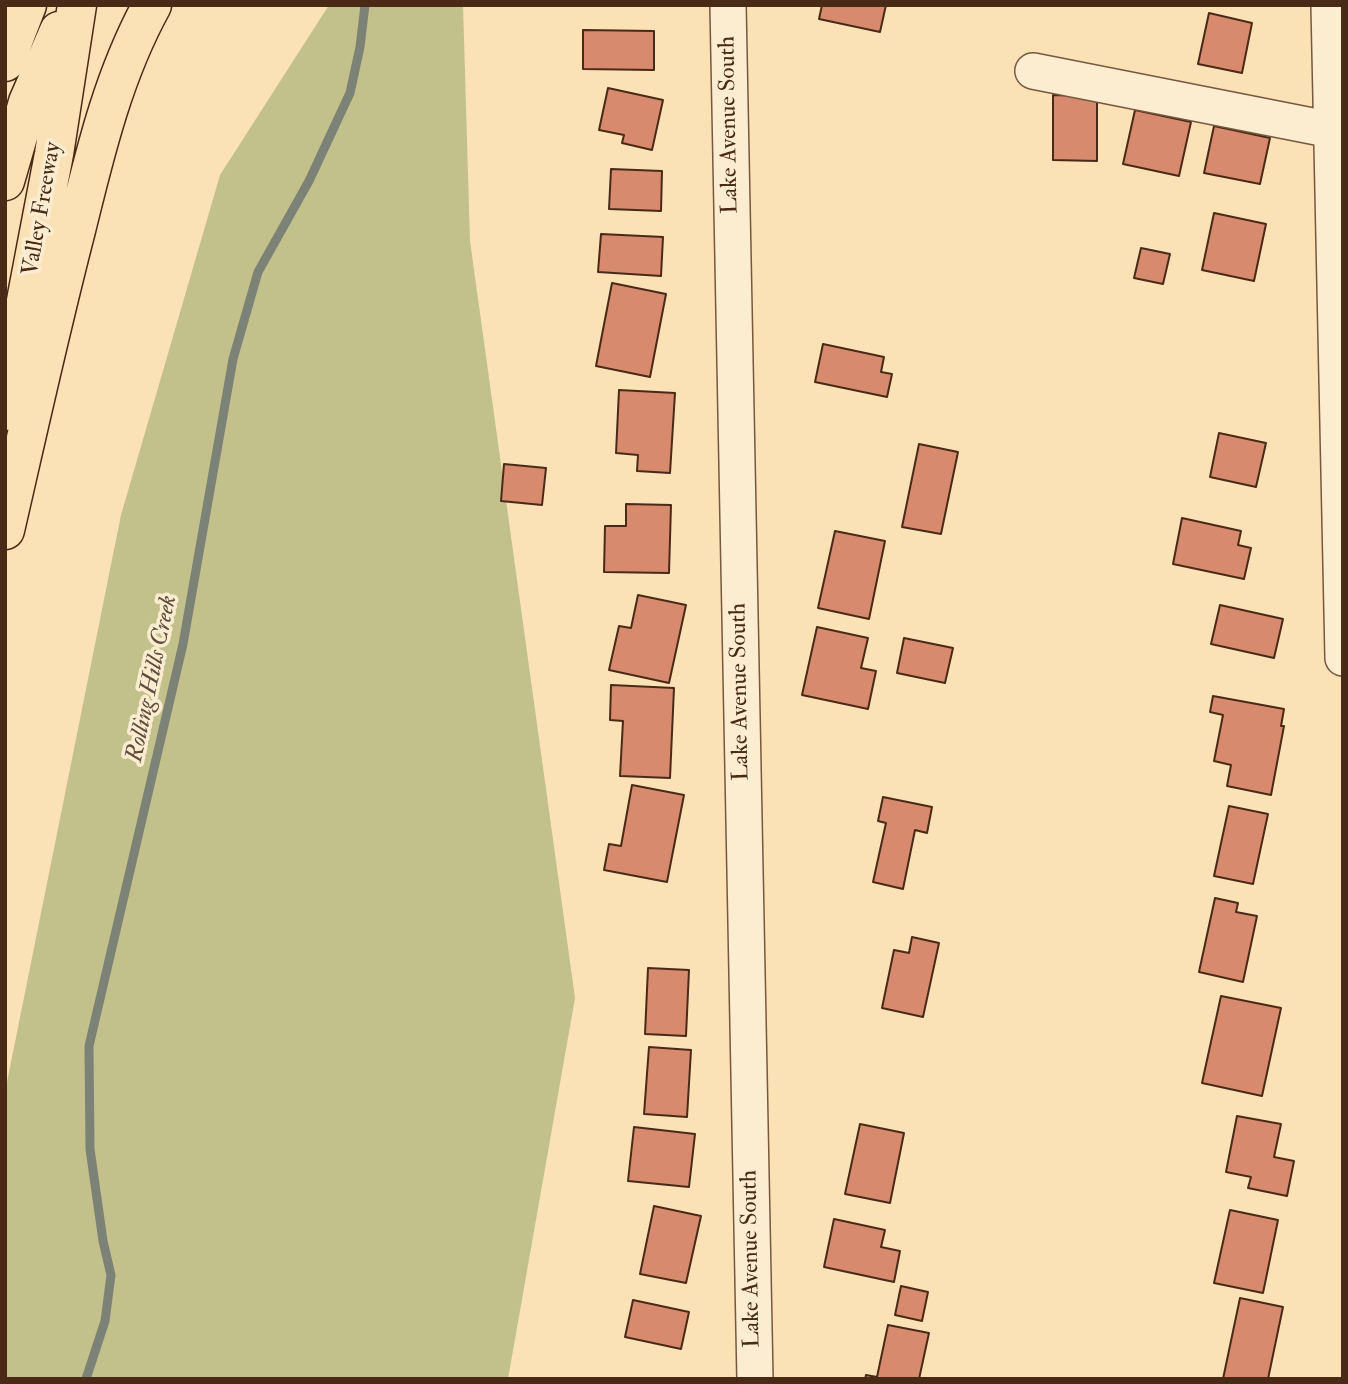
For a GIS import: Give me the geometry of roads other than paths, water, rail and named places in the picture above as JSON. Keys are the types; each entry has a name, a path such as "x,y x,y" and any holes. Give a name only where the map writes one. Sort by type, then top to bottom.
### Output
{"highway":[{"path":"5,62 27,5"},
{"path":"5,181 28,102 70,5"},
{"name":"Valley Freeway","path":"5,411 54,155 77,5"},
{"path":"5,530 98,142 113,91 152,5"}],"street":[{"name":"Lake Avenue South","path":"728,5 755,1379"},
{"path":"1329,5 1343,658"},
{"path":"1033,71 1332,130"}],"waterway":[{"name":"Rolling Hills Creek","path":"86,1379 105,1321 111,1275 103,1241 90,1149 89,1046 183,644 233,359 258,272 309,181 350,93 360,47 365,5"}]}
